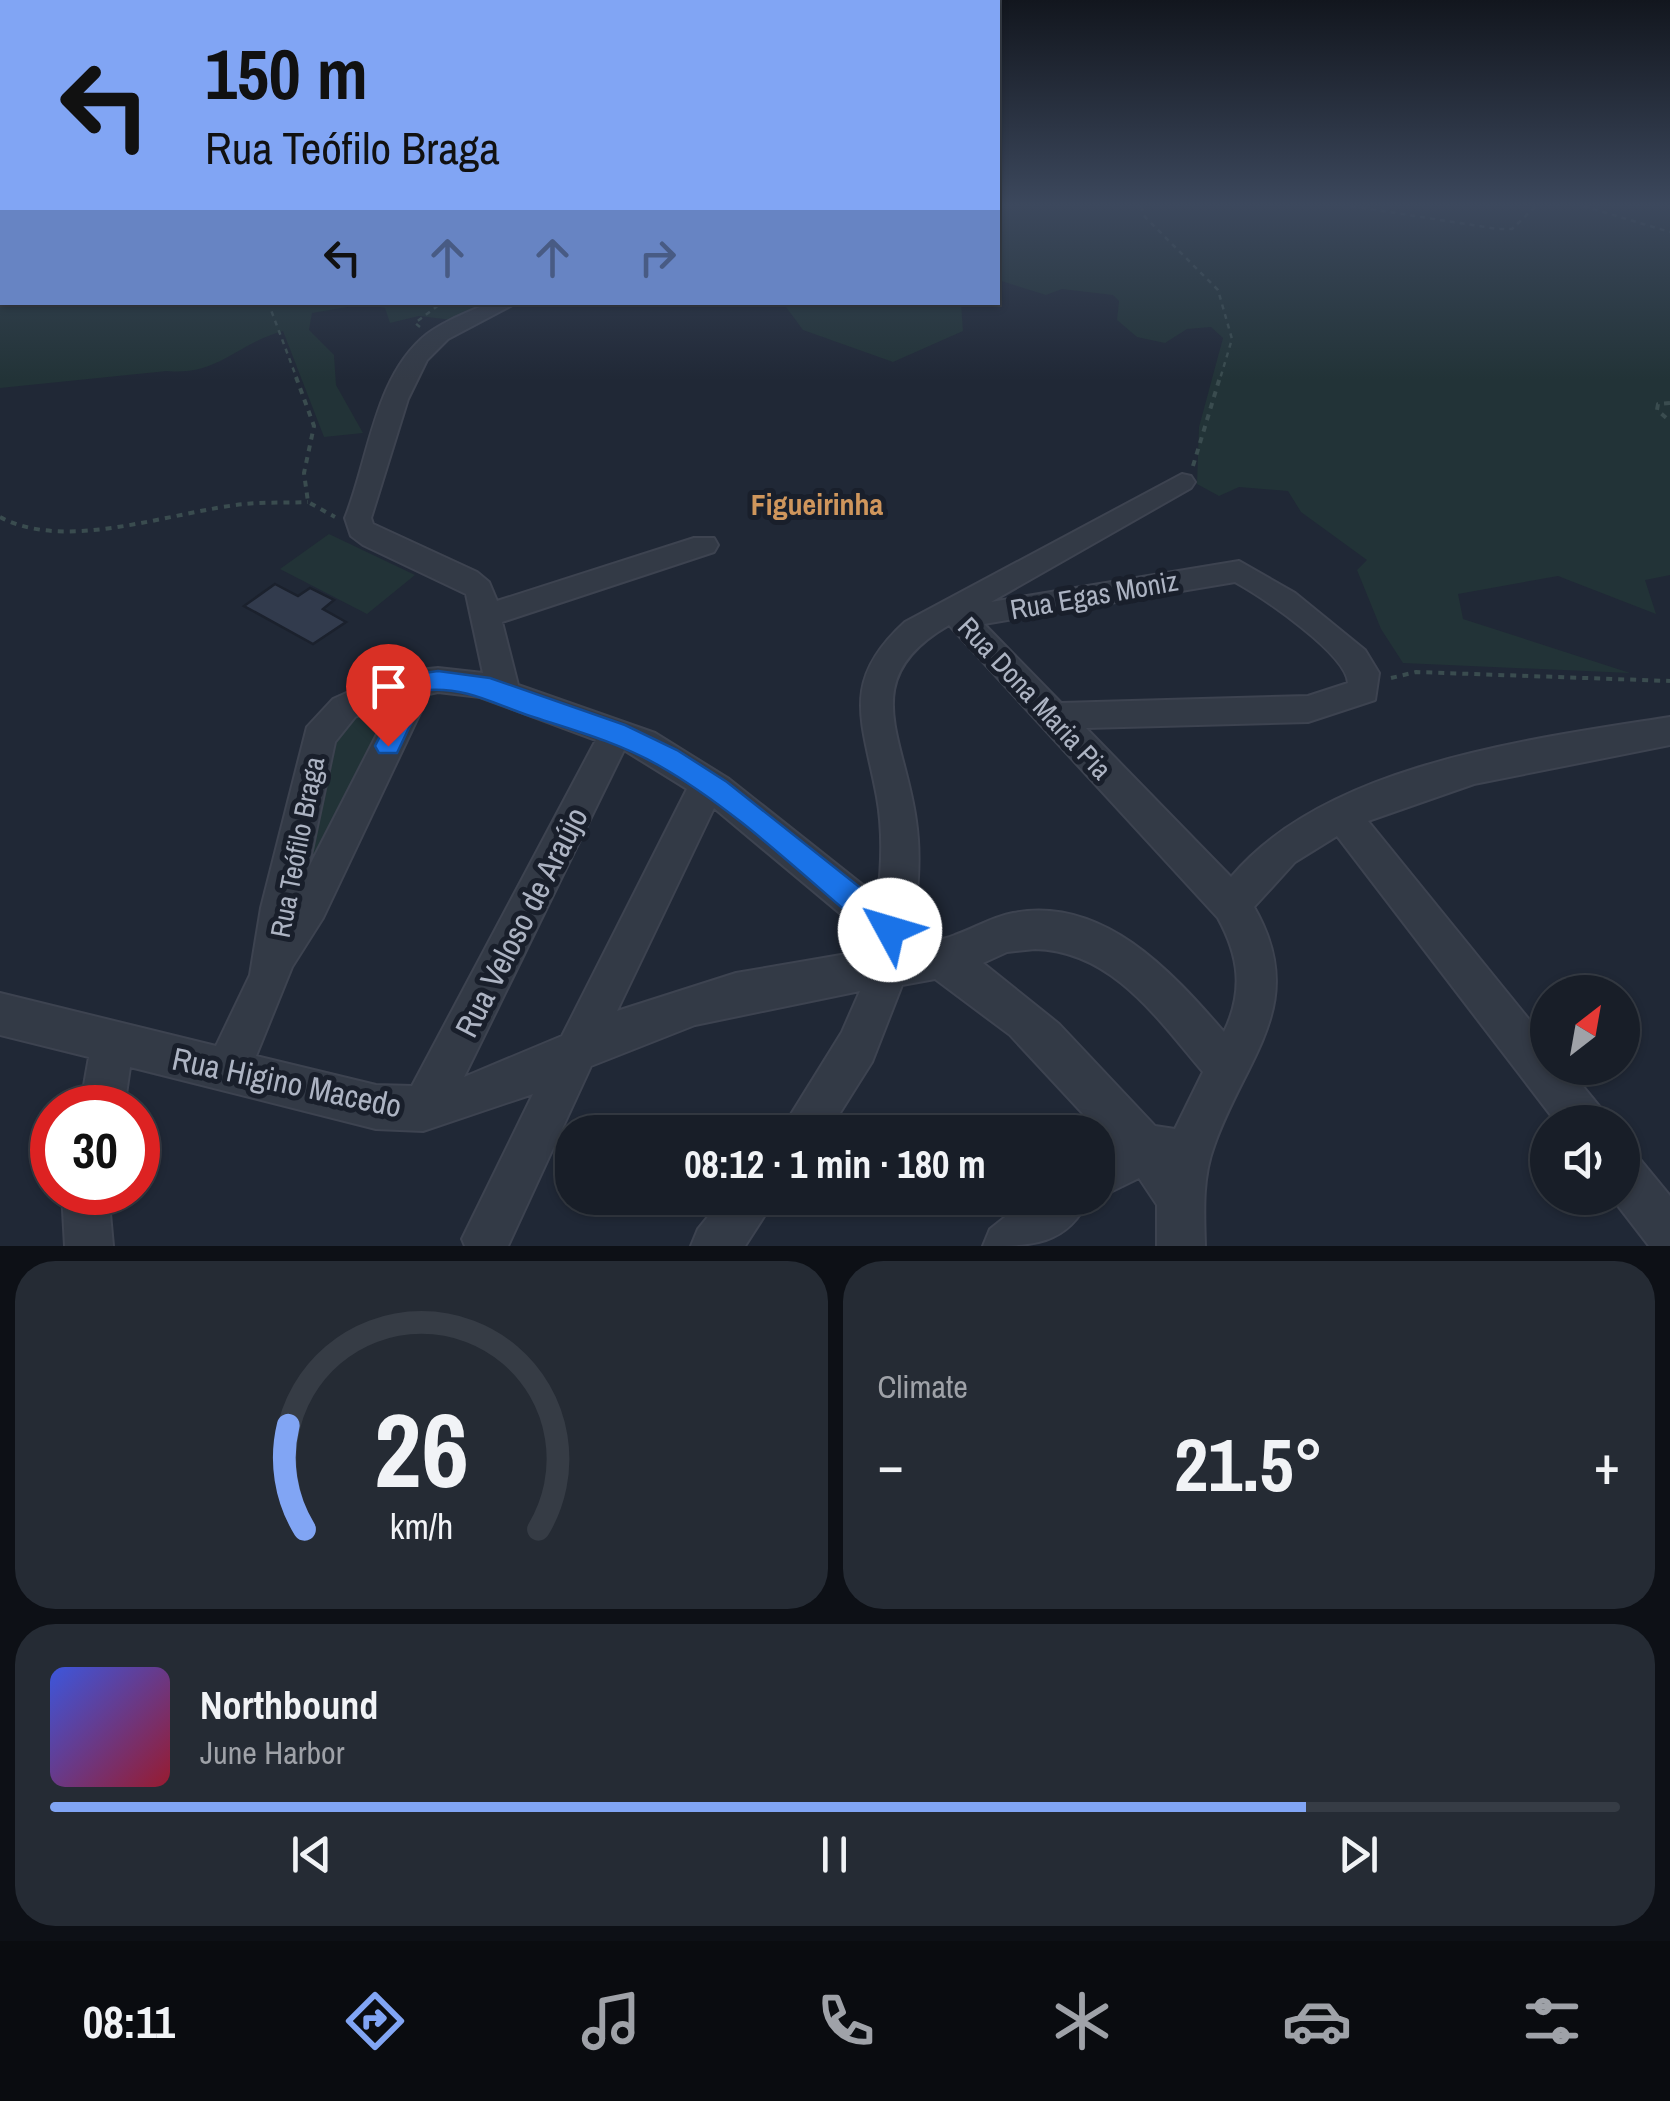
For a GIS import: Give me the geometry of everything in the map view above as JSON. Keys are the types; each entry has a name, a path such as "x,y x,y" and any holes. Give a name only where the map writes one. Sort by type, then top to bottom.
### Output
{"street":[{"path":"502,305 441,334 414,360 358,524 373,538 474,583 483,594 504,694"},
{"path":"953,610 1182,482"},
{"path":"488,614 704,545"},
{"name":"Rua Egas Moniz","path":"953,610 988,612 1234,571 1260,583 1361,667 1364,691"},
{"name":"Rua Dona Maria Pia","path":"812,1115 869,1019 887,949 899,828 873,694 878,673 900,641 953,610 1232,905 1254,939 1260,973 1256,1011 1192,1142 1181,1224"},
{"name":"Rua Teófilo Braga","path":"227,1072 260,1006 276,956 280,908 320,737 333,718 354,701 419,682 460,681 616,732 708,784 887,949"},
{"name":"Rua Teófilo Braga","path":"276,956 309,905 419,682"},
{"path":"1052,716 1308,709 1364,691"},
{"path":"1232,905 1289,844 1344,816 1495,764 1670,731"},
{"name":"Rua Veloso de Araújo","path":"423,1110 507,953 616,732"},
{"path":"486,1239 708,784"},
{"path":"1344,816 1570,1105"},
{"name":"Rua Higino Macedo","path":"0,1014 376,1107 423,1110 529,1076 654,1017 887,949 936,958 1008,932 1044,931 1081,937 1139,974 1228,1068"},
{"path":"936,958 972,976 1027,1018 1147,1150 1181,1224"},
{"path":"106,1085 114,1044"},
{"path":"1115,1166 1147,1150 1192,1142"},
{"path":"1640,1196 1670,1234"},
{"path":"87,1215 90,1246"},
{"path":"714,1246 739,1215"},
{"path":"1007,1246 1045,1215"}],"path":[{"path":"1182,482 1200,455 1232,339 1218,290 1192,264"},
{"path":"269,305 314,426 304,473 308,502"},
{"path":"1670,403 1658,404 1657,410 1670,421"},
{"path":"0,517 24,530 84,530 245,504 308,502 358,524"},
{"path":"1364,691 1416,672 1670,681"}],"shaded area":[{"path":"1000,264 1670,264 1670,575 1645,580 1656,614 1558,576 1458,594 1463,619 1630,673 1403,663 1381,629 1357,570 1367,560 1301,512 1288,491 1239,487 1219,496 1197,484 1199,427 1223,338 1211,327 1187,329 1165,343 1137,337 1117,320 1119,301 1113,295 1062,289 1046,295 1000,281"},
{"path":"0,305 359,305 312,313 309,330 334,355 336,385 363,433 324,437 283,331 200,369 0,388"},
{"path":"370,305 491,305 452,320 419,316 390,323 385,308"},
{"path":"784,305 961,305 963,331 893,362 803,330"},
{"path":"329,534 415,575 367,614 280,569"},
{"path":"419,682 276,956 333,718"}],"building":[{"path":"275,584 298,596 310,588 334,600 323,609 346,622 313,644 244,606"}],"district":[{"name":"Figueirinha","path":"817,504"}],"route":[{"path":"388,746 419,682 438,680 482,685 532,707 616,732 668,758 717,790 890,930"}]}
